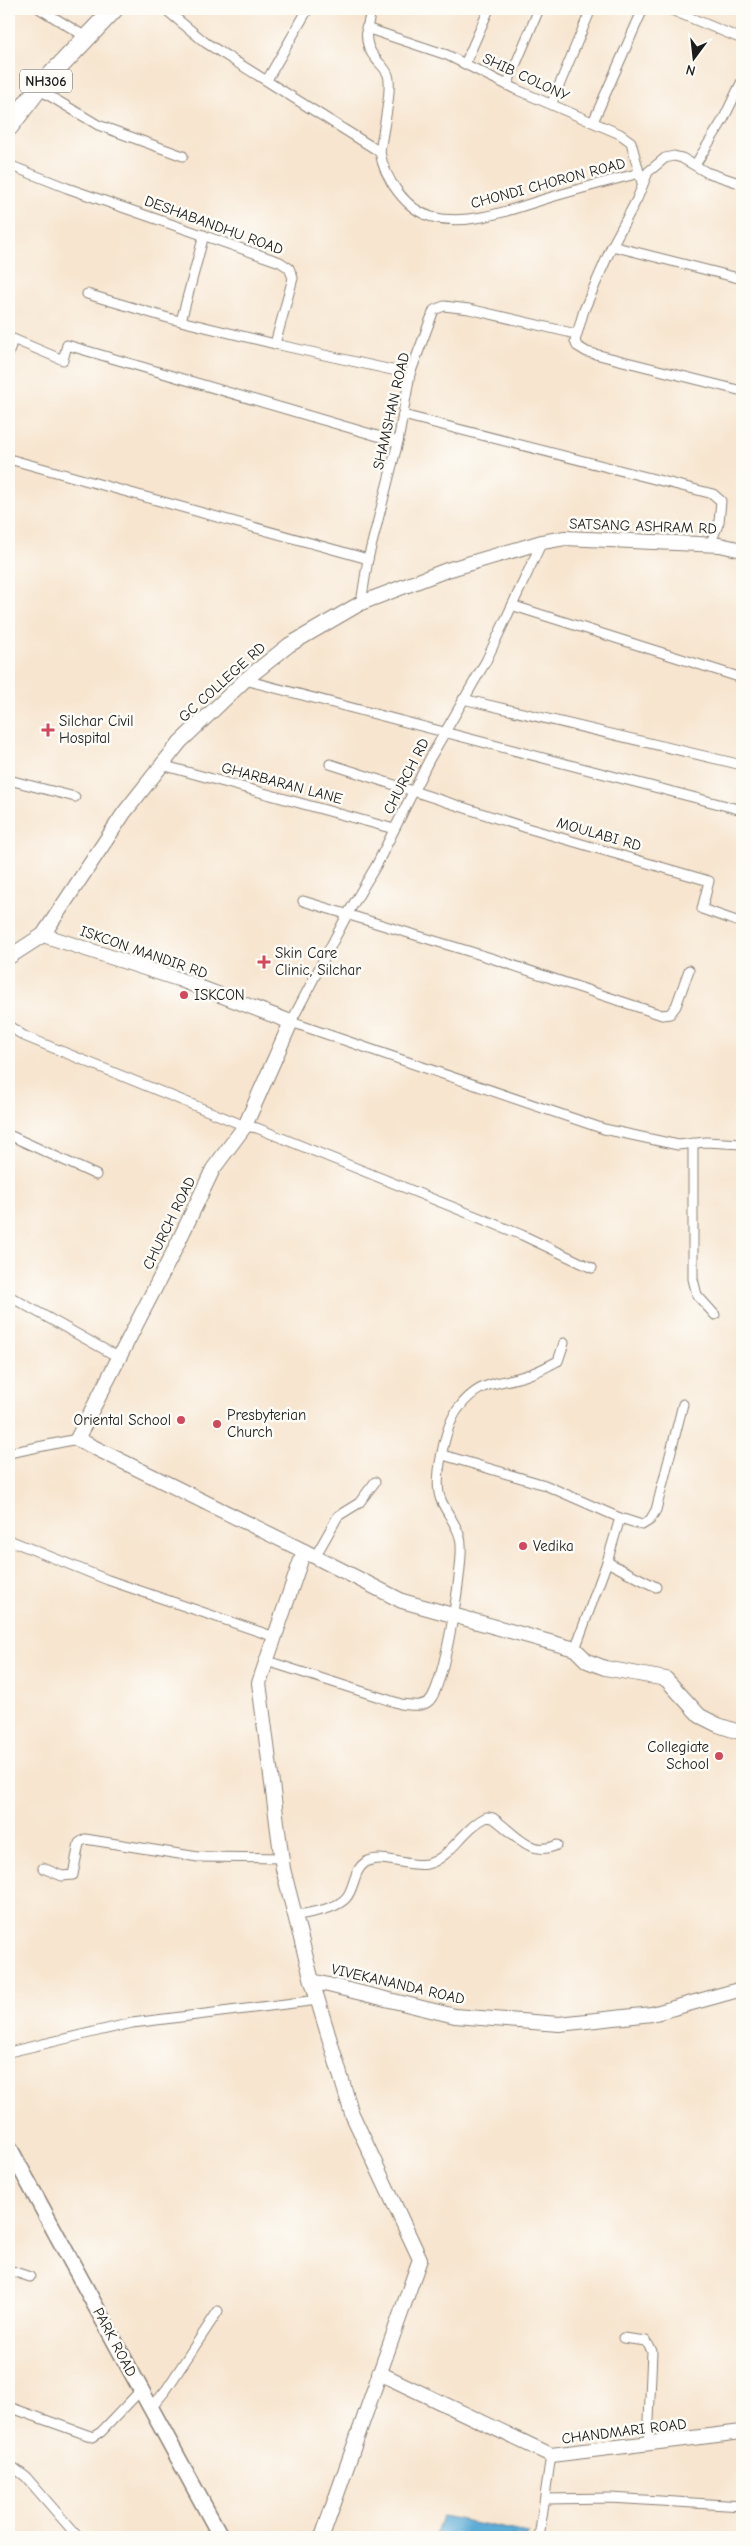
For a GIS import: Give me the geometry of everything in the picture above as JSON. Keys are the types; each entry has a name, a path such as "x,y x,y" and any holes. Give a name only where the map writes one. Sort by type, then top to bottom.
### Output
{"highway":[{"name":"NH306","path":"9,127 38,89 114,9"}],"main road":[{"name":"SATSANG ASHRAM RD","path":"542,542 565,538 710,545 742,550"},
{"name":"GC COLLEGE RD","path":"9,957 43,934 124,813 180,742 245,680 289,645 360,603 447,570 542,542"},
{"name":"ISKCON MANDIR RD","path":"43,934 178,980 291,1022"},
{"name":"CHURCH ROAD","path":"77,1439 173,1253 213,1169 245,1126 291,1022"},
{"path":"77,1439 402,1601 575,1649 588,1661 605,1668 666,1679 700,1716 718,1725 742,1733"},
{"path":"310,1554 275,1636 259,1683 282,1858 312,1981 352,2114 420,2259 322,2537"},
{"name":"VIVEKANANDA ROAD","path":"312,1981 455,2016 559,2024 652,2014 742,1989"},
{"name":"PARK ROAD","path":"9,2147 221,2537"},
{"name":"CHANDMARI ROAD","path":"379,2373 551,2455 742,2432"}],"street":[{"path":"40,9 86,37"},
{"path":"164,9 206,43 380,152"},
{"path":"267,80 308,9"},
{"name":"CHONDI CHORON ROAD","path":"372,9 370,29 366,42 368,50 385,69 389,82 380,152 385,171 408,202 420,212 432,217 466,220 640,173"},
{"path":"465,64 490,9"},
{"path":"507,85 539,9"},
{"path":"551,105 591,9"},
{"path":"593,122 643,9"},
{"path":"669,9 742,39"},
{"name":"SHIB COLONY","path":"370,29 394,36 465,64 551,105 620,134 631,142 634,148 642,183"},
{"path":"698,162 712,141 742,81"},
{"path":"38,89 98,126 183,156"},
{"path":"742,184 715,175 698,162 674,156 665,158 652,168 642,183 637,199 612,246 576,334 576,346 587,352 742,391"},
{"name":"DESHABANDHU ROAD","path":"9,165 67,188 280,262 292,273 293,284 275,344"},
{"path":"181,321 204,235"},
{"path":"612,246 742,279"},
{"path":"87,294 181,321 410,374"},
{"name":"SHAMSHAN ROAD","path":"360,603 368,559 398,442 410,374 434,310 439,307 469,309 576,334"},
{"path":"9,352 13,339 63,360 67,345 398,442"},
{"path":"403,415 713,494 721,501 722,510 710,545"},
{"path":"9,459 368,559"},
{"name":"CHURCH RD","path":"291,1022 347,915 377,864 445,731 486,661 514,606 542,542"},
{"path":"514,606 742,678"},
{"path":"245,680 742,810"},
{"path":"463,699 742,765"},
{"path":"330,764 413,792"},
{"name":"GHARBARAN LANE","path":"162,765 394,830"},
{"path":"9,780 75,796"},
{"name":"MOULABI RD","path":"413,792 709,881 702,909 742,922"},
{"path":"303,901 491,958 662,1015 670,1014 676,1006 689,970"},
{"path":"291,1022 604,1129 678,1145 693,1143 742,1144"},
{"path":"9,1026 24,1036 245,1126 257,1128 522,1235 592,1268"},
{"path":"9,1135 96,1175"},
{"path":"693,1143 693,1280 697,1295 715,1315"},
{"path":"9,1296 118,1357"},
{"path":"267,1661 401,1704 423,1705 430,1700 441,1676 460,1572 462,1543 440,1498 439,1473 446,1436 457,1410 478,1388 500,1380 530,1375 558,1361 564,1343"},
{"path":"442,1454 545,1485 620,1518 642,1525 650,1520 656,1510 683,1404"},
{"path":"9,1453 77,1439"},
{"path":"310,1554 338,1516 359,1503 375,1482"},
{"path":"575,1649 608,1562 620,1518"},
{"path":"9,1540 108,1580 275,1636"},
{"path":"608,1562 656,1587"},
{"path":"295,1916 345,1900 350,1892 358,1869 374,1859 425,1864 437,1860 487,1817 493,1818 522,1842 537,1849 546,1850 557,1845"},
{"path":"43,1868 62,1876 73,1875 76,1870 79,1843 85,1839 198,1856 282,1858"},
{"path":"9,2052 132,2023 318,2000"},
{"path":"9,2270 30,2277"},
{"path":"151,2408 166,2390 218,2311"},
{"path":"623,2338 646,2341 652,2351 648,2444"},
{"path":"9,2407 93,2437 101,2432 141,2390"},
{"path":"539,2537 551,2455"},
{"path":"9,2464 26,2477 78,2537"},
{"path":"545,2499 611,2498 742,2506"}],"water":[{"path":"442,2516 528,2533 527,2537 435,2537"}],"place":[{"name":"Silchar Civil Hospital","path":"48,730"},
{"name":"Skin Care Clinic, Silchar","path":"264,962"},
{"name":"ISKCON","path":"184,995"},
{"name":"Oriental School","path":"181,1420"},
{"name":"Presbyterian Church","path":"217,1424"},
{"name":"Vedika","path":"523,1546"},
{"name":"Collegiate School","path":"719,1756"}]}
